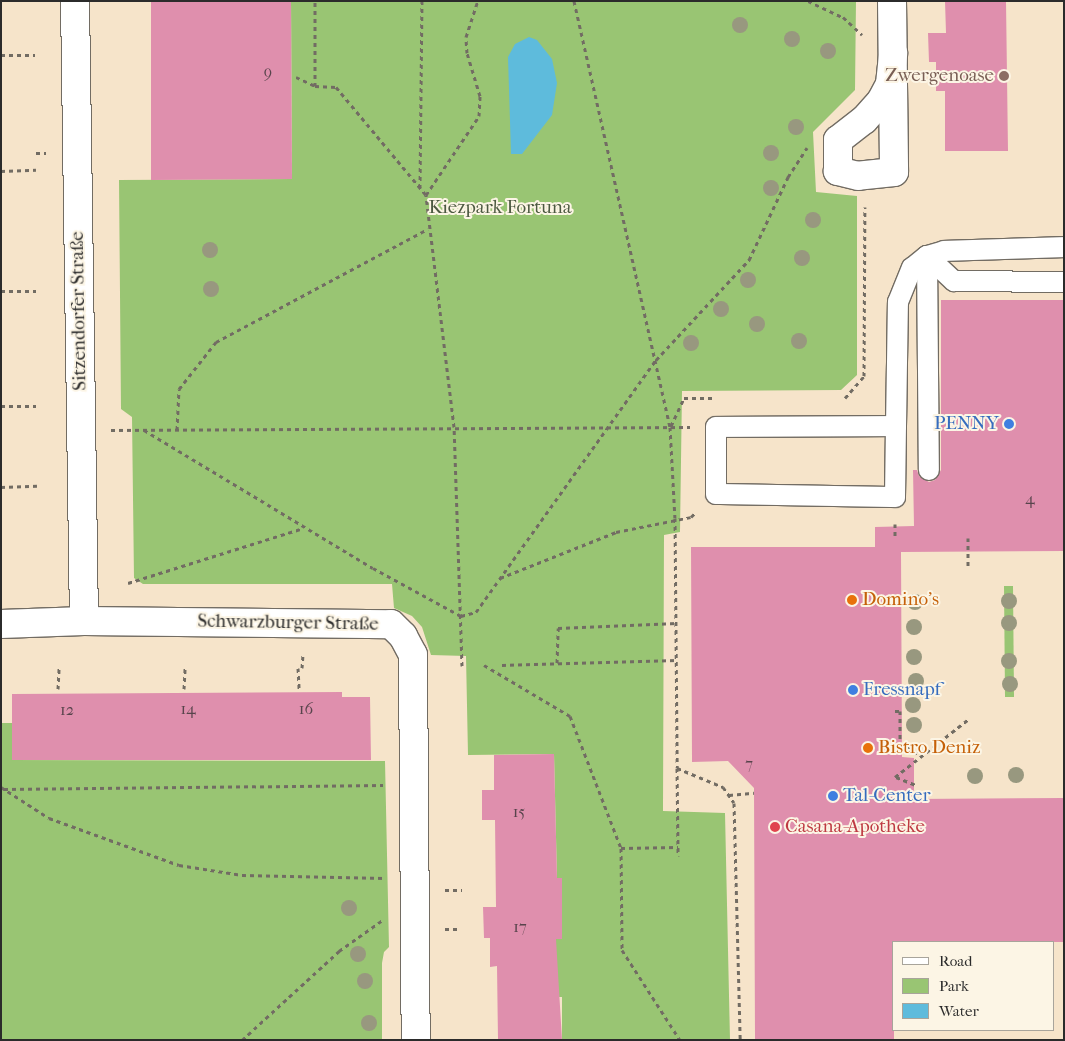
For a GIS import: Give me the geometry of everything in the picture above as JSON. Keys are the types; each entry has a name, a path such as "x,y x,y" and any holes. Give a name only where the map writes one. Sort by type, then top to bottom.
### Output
{"street":[{"name":"Sitzendorfer Straße","path":"75,1 84,621"},
{"path":"892,1 892,53"},
{"name":"Schwarzburger Straße","path":"1,624 84,621 392,624 403,636 412,655 416,1040"}],"lane":[{"path":"896,426 716,427 716,494 895,497 898,302 912,268 927,256 944,251 1064,247"},
{"path":"927,256 954,281 1064,282"},
{"path":"927,256 929,470"}],"path":[{"path":"315,1 315,86"},
{"path":"420,188 422,1"},
{"path":"462,666 454,427 428,230 426,195 478,116 480,96 467,53 466,37 478,1"},
{"path":"574,1 670,427 675,518 678,856"},
{"path":"808,1 835,14"},
{"path":"1,55 35,55"},
{"path":"296,77 315,86 336,87 426,195"},
{"path":"144,430 304,527 461,616 476,612 656,360 749,260 788,177 812,140"},
{"path":"1,171 36,170"},
{"path":"838,398 848,398 864,376 864,197"},
{"path":"177,430 178,389 216,342 428,230"},
{"path":"1,291 36,291"},
{"path":"670,427 684,398 722,398"},
{"path":"1,406 36,406"},
{"path":"80,429 716,427"},
{"path":"1,487 37,486"},
{"path":"500,578 616,532 675,518"},
{"path":"128,583 304,527"},
{"path":"968,538 968,567"},
{"path":"557,663 558,628 676,623"},
{"path":"502,665 677,660"},
{"path":"484,665 570,716 621,848 622,950 680,1040"},
{"path":"58,690 59,668"},
{"path":"184,689 185,668"},
{"path":"298,668 299,689"},
{"path":"895,711 900,711 900,743 922,757"},
{"path":"916,785 895,777 970,718"},
{"path":"677,768 722,788 734,803 740,1040"},
{"path":"2,789 414,785"},
{"path":"2,789 49,818 179,865 242,875 415,878"},
{"path":"729,796 754,793"},
{"path":"621,848 678,847"},
{"path":"242,1040 339,951 391,914 415,914"}],"green space":[{"name":"Kiezpark Fortuna","path":"291,1 856,1 855,90 813,132 816,192 857,196 857,375 841,390 682,391 680,532 664,535 663,811 725,813 730,1040 562,1040 562,997 557,997 555,939 562,939 562,879 557,878 554,754 468,755 466,656 431,655 422,627 412,616 394,608 392,584 143,584 134,578 132,417 121,409 119,180 292,179"},
{"path":"1004,586 1013,586 1014,697 1005,697"},
{"path":"1,723 12,723 12,760 385,761 389,947 384,952 382,963 382,1040 1,1040"}],"water":[{"path":"529,37 537,40 552,59 557,83 552,115 522,154 511,154 508,57 515,44"}],"building":[{"path":"151,1 291,1 292,179 151,180"},
{"path":"945,1 1006,1 1008,151 945,151 945,91 936,91 936,62 929,62 928,33 946,33"},
{"name":"Tal-Center","path":"941,300 1064,300 1064,551 901,552 902,757 914,758 914,799 1064,798 1064,942 892,941 892,1031 894,1031 894,1040 755,1040 754,788 728,761 692,762 691,547 875,547 875,527 914,526 913,470 917,470 919,476 929,482 935,480 941,470"},
{"path":"342,692 342,697 370,697 371,760 12,760 12,694"},
{"path":"554,754 557,878 562,878 562,939 556,939 562,1040 498,1040 497,966 490,967 490,938 484,938 483,907 496,907 495,820 482,820 482,790 494,790 494,755"}],"place":[{"name":"Zwergenoase","path":"1004,76"},
{"name":"PENNY","path":"1009,424"},
{"name":"Domino's","path":"852,600"},
{"name":"Fressnapf","path":"853,690"},
{"name":"Bistro Deniz","path":"868,748"},
{"name":"Tal-Center","path":"833,796"},
{"name":"Casana-Apotheke","path":"775,827"}]}
